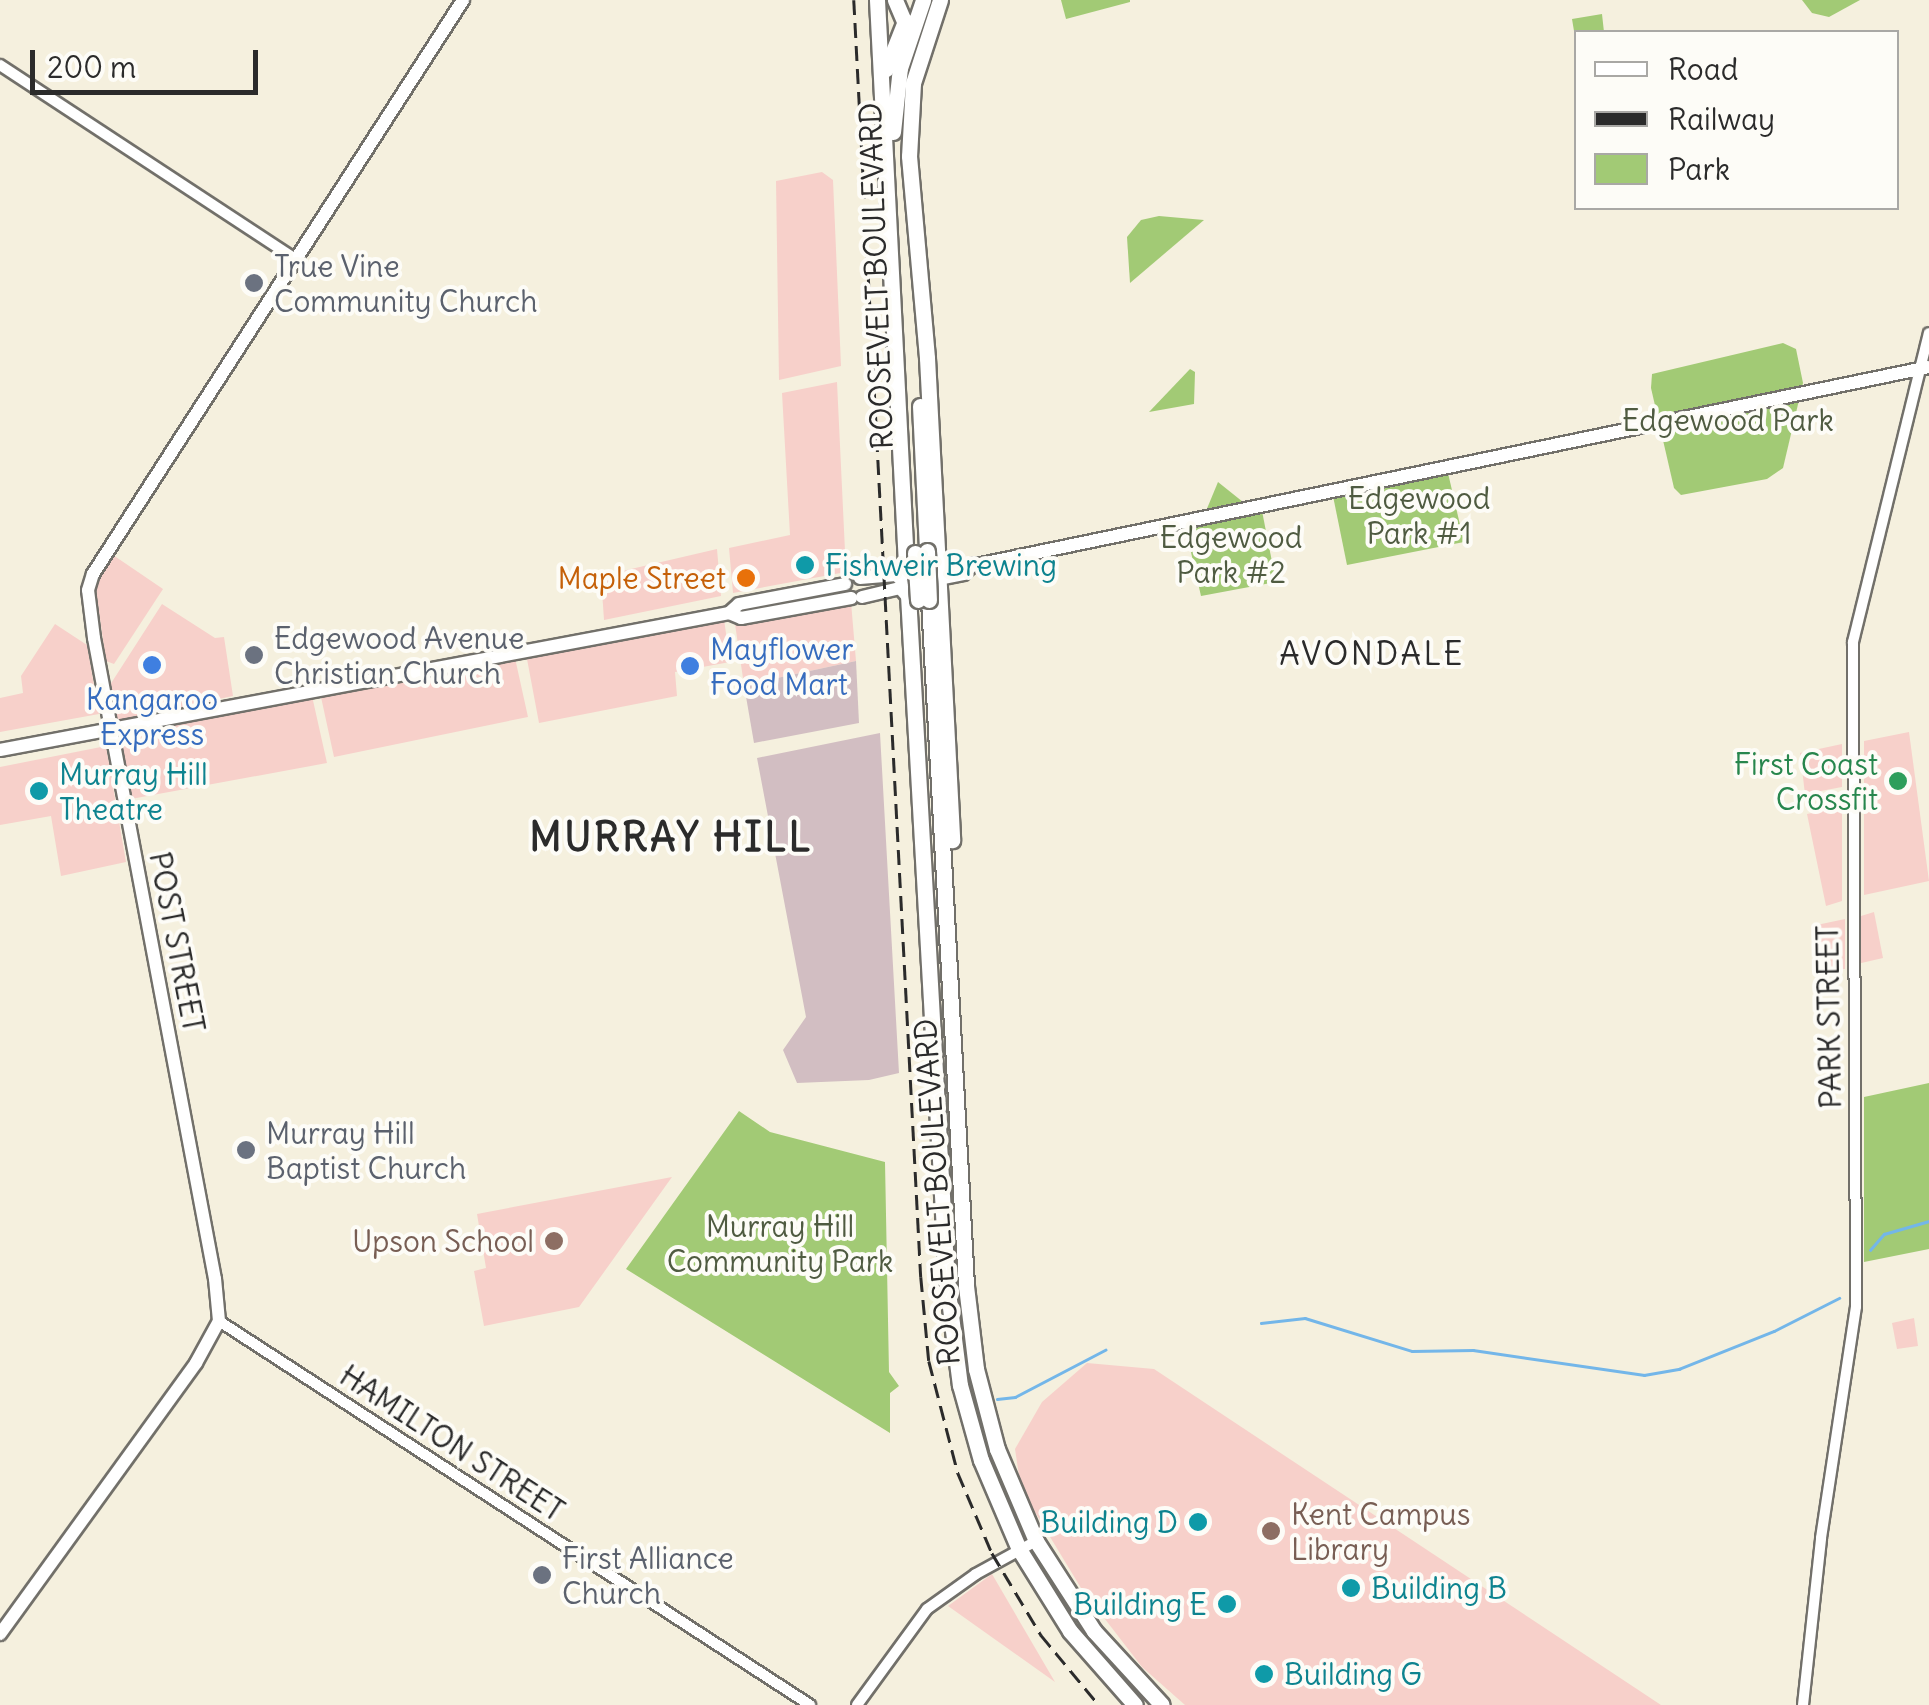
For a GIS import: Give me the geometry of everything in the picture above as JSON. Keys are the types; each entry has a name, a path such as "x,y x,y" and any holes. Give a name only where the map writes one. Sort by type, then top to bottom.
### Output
{"highway":[{"path":"877,0 906,565 901,582 908,595 932,983"},
{"path":"895,0 907,28 915,72"},
{"name":"ROOSEVELT BOULEVARD","path":"920,0 907,28 893,138 921,552"},
{"name":"ROOSEVELT BOULEVARD","path":"914,226 909,144 915,72 940,0"},
{"path":"882,88 907,28"},
{"path":"914,226 921,552 950,981"},
{"path":"914,226 927,358 939,574 953,869 950,981"},
{"path":"924,600 932,983"},
{"name":"ROOSEVELT BOULEVARD","path":"950,981 969,1330 997,1449 1036,1541 1094,1632 1162,1705"},
{"name":"ROOSEVELT BOULEVARD","path":"932,983 954,1356 972,1433 1019,1549 1070,1631 1135,1705"}],"main road":[{"name":"POST STREET","path":"219,1321 212,1262 89,603 93,574 464,0"},
{"path":"0,750 729,613 738,604 853,593 939,574 963,574 972,566 1925,368"},
{"path":"853,593 865,586 860,578 901,582"},
{"path":"0,1634 196,1363 219,1321"}],"street":[{"path":"0,65 298,261"},
{"name":"PARK STREET","path":"1803,1705 1828,1484 1856,1307 1853,642 1925,368 1929,333"},
{"name":"HAMILTON STREET","path":"219,1321 810,1705"},
{"path":"856,1705 927,1609 952,1589 1036,1541"}],"shaded area":[{"path":"822,172 833,180 841,366 779,380 776,181"},
{"path":"837,382 846,572 733,593 729,548 790,535 782,393"},
{"path":"717,549 721,596 604,620 601,576"},
{"path":"113,555 163,589 114,664 106,661 95,583"},
{"path":"851,602 856,661 744,685 735,624"},
{"path":"162,604 215,638 224,637 233,696 116,721 108,688"},
{"path":"724,619 730,662 675,672 677,696 539,723 527,659"},
{"path":"55,624 87,645 99,714 0,732 0,698 23,693 21,676"},
{"path":"515,658 528,717 334,757 321,697"},
{"path":"856,661 859,723 754,743 744,685"},
{"path":"312,696 327,763 131,799 121,745 130,734"},
{"path":"1909,732 1929,881 1864,895 1864,741"},
{"path":"880,733 899,1073 869,1080 797,1083 783,1050 806,1017 757,758"},
{"path":"1842,744 1842,787 1805,794 1800,753"},
{"path":"106,746 126,862 61,876 51,816 0,825 0,767"},
{"path":"1842,807 1842,901 1826,906 1807,814"},
{"path":"1874,912 1883,958 1857,964 1861,916"},
{"path":"1845,919 1845,969 1822,970 1812,926"},
{"name":"Upson School","path":"672,1177 579,1307 484,1326 474,1271 486,1268 477,1214"},
{"path":"1914,1318 1918,1346 1897,1349 1892,1323"},
{"path":"1087,1363 1154,1369 1661,1705 1185,1705 1142,1667 1081,1588 1021,1489 1015,1449 1042,1402"},
{"path":"992,1574 1055,1682 948,1606"}],"green space":[{"path":"1061,0 1130,0 1130,2 1066,19"},
{"path":"1802,0 1860,0 1829,17 1812,13"},
{"path":"1602,14 1604,30 1574,31 1572,19"},
{"path":"1159,216 1204,220 1130,283 1127,237 1141,220"},
{"name":"Edgewood Park","path":"1783,343 1796,349 1803,383 1783,468 1767,479 1681,495 1674,488 1651,388 1652,374"},
{"path":"1190,369 1195,372 1194,404 1149,412"},
{"name":"Edgewood Park #1","path":"1448,473 1464,542 1347,565 1333,496"},
{"path":"1218,482 1243,502 1242,504 1206,511"},
{"name":"Edgewood Park #2","path":"1262,511 1276,582 1201,596 1185,526"},
{"path":"1929,1083 1929,1249 1864,1262 1864,1097"},
{"name":"Murray Hill Community Park","path":"739,1111 770,1132 885,1162 889,1372 899,1386 890,1393 890,1433 626,1269"}],"waterway":[{"path":"1870,1250 1884,1234 1929,1221"},
{"path":"1261,1323 1305,1318 1412,1351 1473,1350 1644,1375 1679,1369 1774,1331 1839,1298"},
{"path":"997,1399 1015,1397 1105,1350"}],"railway":[{"path":"854,0 921,1277 929,1361 958,1473 992,1553 1041,1635 1099,1705"}],"place":[{"name":"True Vine Community Church","path":"254,283"},
{"name":"Fishweir Brewing","path":"805,565"},
{"name":"Maple Street","path":"746,578"},
{"name":"Edgewood Avenue Christian Church","path":"254,655"},
{"name":"Kangaroo Express","path":"152,665"},
{"name":"Mayflower Food Mart","path":"690,666"},
{"name":"First Coast Crossfit","path":"1898,781"},
{"name":"Murray Hill Theatre","path":"39,791"},
{"name":"Murray Hill Baptist Church","path":"246,1150"},
{"name":"Upson School","path":"554,1241"},
{"name":"Building D","path":"1198,1522"},
{"name":"Kent Campus Library","path":"1271,1531"},
{"name":"First Alliance Church","path":"542,1575"},
{"name":"Building B","path":"1351,1588"},
{"name":"Building E","path":"1227,1604"},
{"name":"Building G","path":"1264,1674"}],"district":[{"name":"AVONDALE","path":"1372,654"},
{"name":"MURRAY HILL","path":"671,837"}]}
